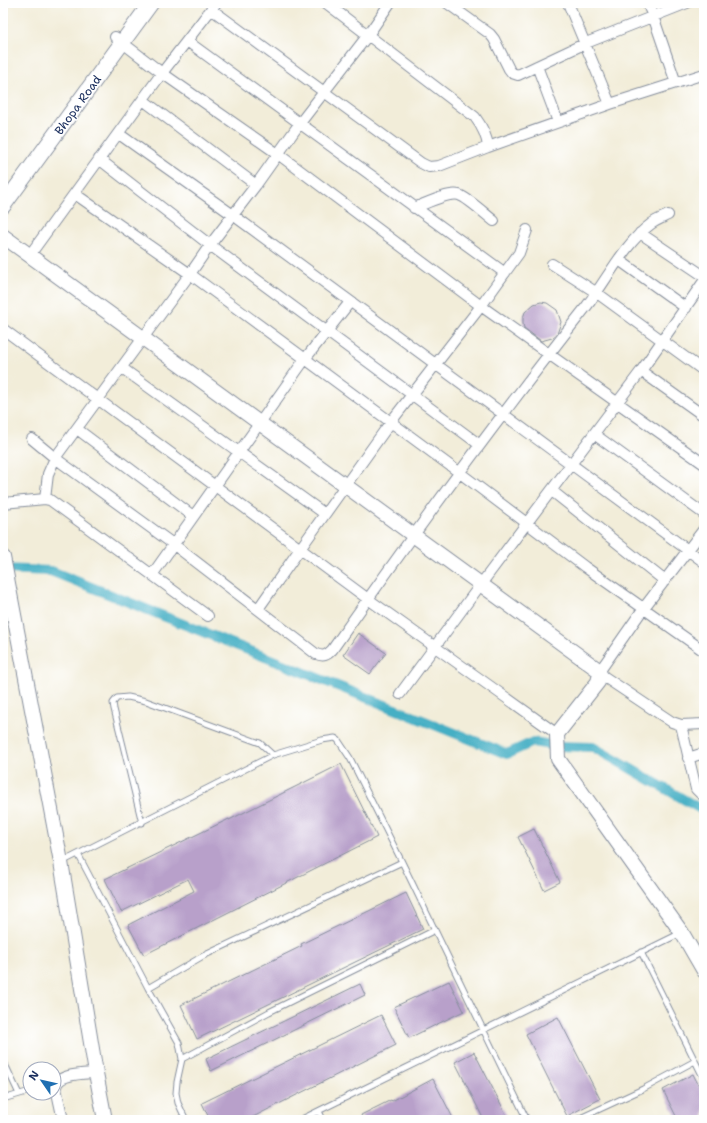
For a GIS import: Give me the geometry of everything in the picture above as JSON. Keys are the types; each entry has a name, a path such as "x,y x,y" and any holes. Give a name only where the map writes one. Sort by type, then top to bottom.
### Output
{"main road":[{"name":"Bhopa Road","path":"3,206 118,40 140,3"},
{"name":"Bhopa Road","path":"3,193 118,40 151,3"},
{"path":"3,236 481,584 600,673 598,682 557,734 558,759 682,933 704,970"},
{"path":"3,557 61,862 105,1120"}],"street":[{"path":"326,3 475,117 488,142 488,147"},
{"path":"45,499 48,474 55,458 144,339 210,245 256,185 300,123 368,35 390,3"},
{"path":"447,3 490,34 512,73 518,75 586,43 687,3"},
{"path":"568,3 586,43 610,104"},
{"path":"647,3 653,16 676,83"},
{"path":"30,256 142,100 213,6 287,66 325,92 399,148 421,163 429,166 439,166 558,122 704,74"},
{"path":"118,40 162,73 278,154 481,306 704,464"},
{"path":"187,41 505,273"},
{"path":"537,66 558,122"},
{"path":"142,100 256,185"},
{"path":"119,134 233,215 436,365 504,413 571,465 704,562"},
{"path":"99,159 210,245 480,445"},
{"path":"75,194 190,274 527,524 643,609 704,651"},
{"path":"414,208 447,195 454,194 464,198 494,221"},
{"path":"32,439 55,458 173,544 316,654 323,656 327,655 480,445 549,353 597,293 619,260 640,234 653,222 668,216"},
{"path":"258,609 390,423 436,365 505,273 521,249 527,230"},
{"path":"640,234 704,275"},
{"path":"619,260 686,308"},
{"path":"552,264 597,293 704,371"},
{"path":"400,694 641,371 703,284"},
{"path":"152,575 305,359 350,302"},
{"path":"3,329 368,599 557,734"},
{"path":"122,368 325,514"},
{"path":"641,371 704,416"},
{"path":"77,429 193,516"},
{"path":"594,434 704,514"},
{"path":"552,491 665,581"},
{"path":"3,502 45,499 54,503 208,616"},
{"path":"704,529 643,609 600,673 672,722 681,725 704,724"},
{"path":"681,725 696,789 700,794 704,794"},
{"path":"688,758 704,753"},
{"path":"62,1078 96,1073"},
{"path":"59,1101 63,1120"}],"lane":[{"path":"142,823 114,706 114,700 117,698 128,697 146,701 260,743 273,755"},
{"path":"61,862 142,823 273,755 322,740 331,738 338,740 350,758 402,862 527,1120"},
{"path":"78,854 148,988 179,1043 182,1059 176,1093 178,1103 186,1120"},
{"path":"148,988 203,956 402,862"},
{"path":"182,1059 270,1012 435,930"},
{"path":"300,1120 682,933"},
{"path":"641,952 704,1079"},
{"path":"3,1060 19,1094"},
{"path":"576,1120 695,1061"},
{"path":"3,1099 22,1093"},
{"path":"319,1111 323,1120"}],"building":[{"path":"541,302 547,303 557,310 561,322 557,334 552,338 541,341 524,328 523,318 525,312 534,304"},
{"path":"358,633 386,653 370,674 343,655"},
{"path":"341,764 377,837 144,955 128,925 194,891 188,879 121,912 105,879 229,820"},
{"path":"534,829 560,882 544,890 518,837"},
{"path":"406,893 423,929 197,1039 181,1005"},
{"path":"449,981 464,1011 409,1038 394,1007"},
{"path":"360,984 365,995 211,1071 206,1059"},
{"path":"381,1015 396,1045 247,1120 210,1120 202,1103"},
{"path":"558,1017 600,1099 567,1116 526,1034"},
{"path":"474,1052 509,1120 484,1120 455,1062"},
{"path":"693,1074 704,1096 704,1120 678,1120 663,1090"},
{"path":"433,1079 454,1120 363,1120 361,1115 391,1100 392,1101"}],"waterway":[{"path":"3,569 51,571 507,754 533,742 557,746 593,747 704,811"}]}
